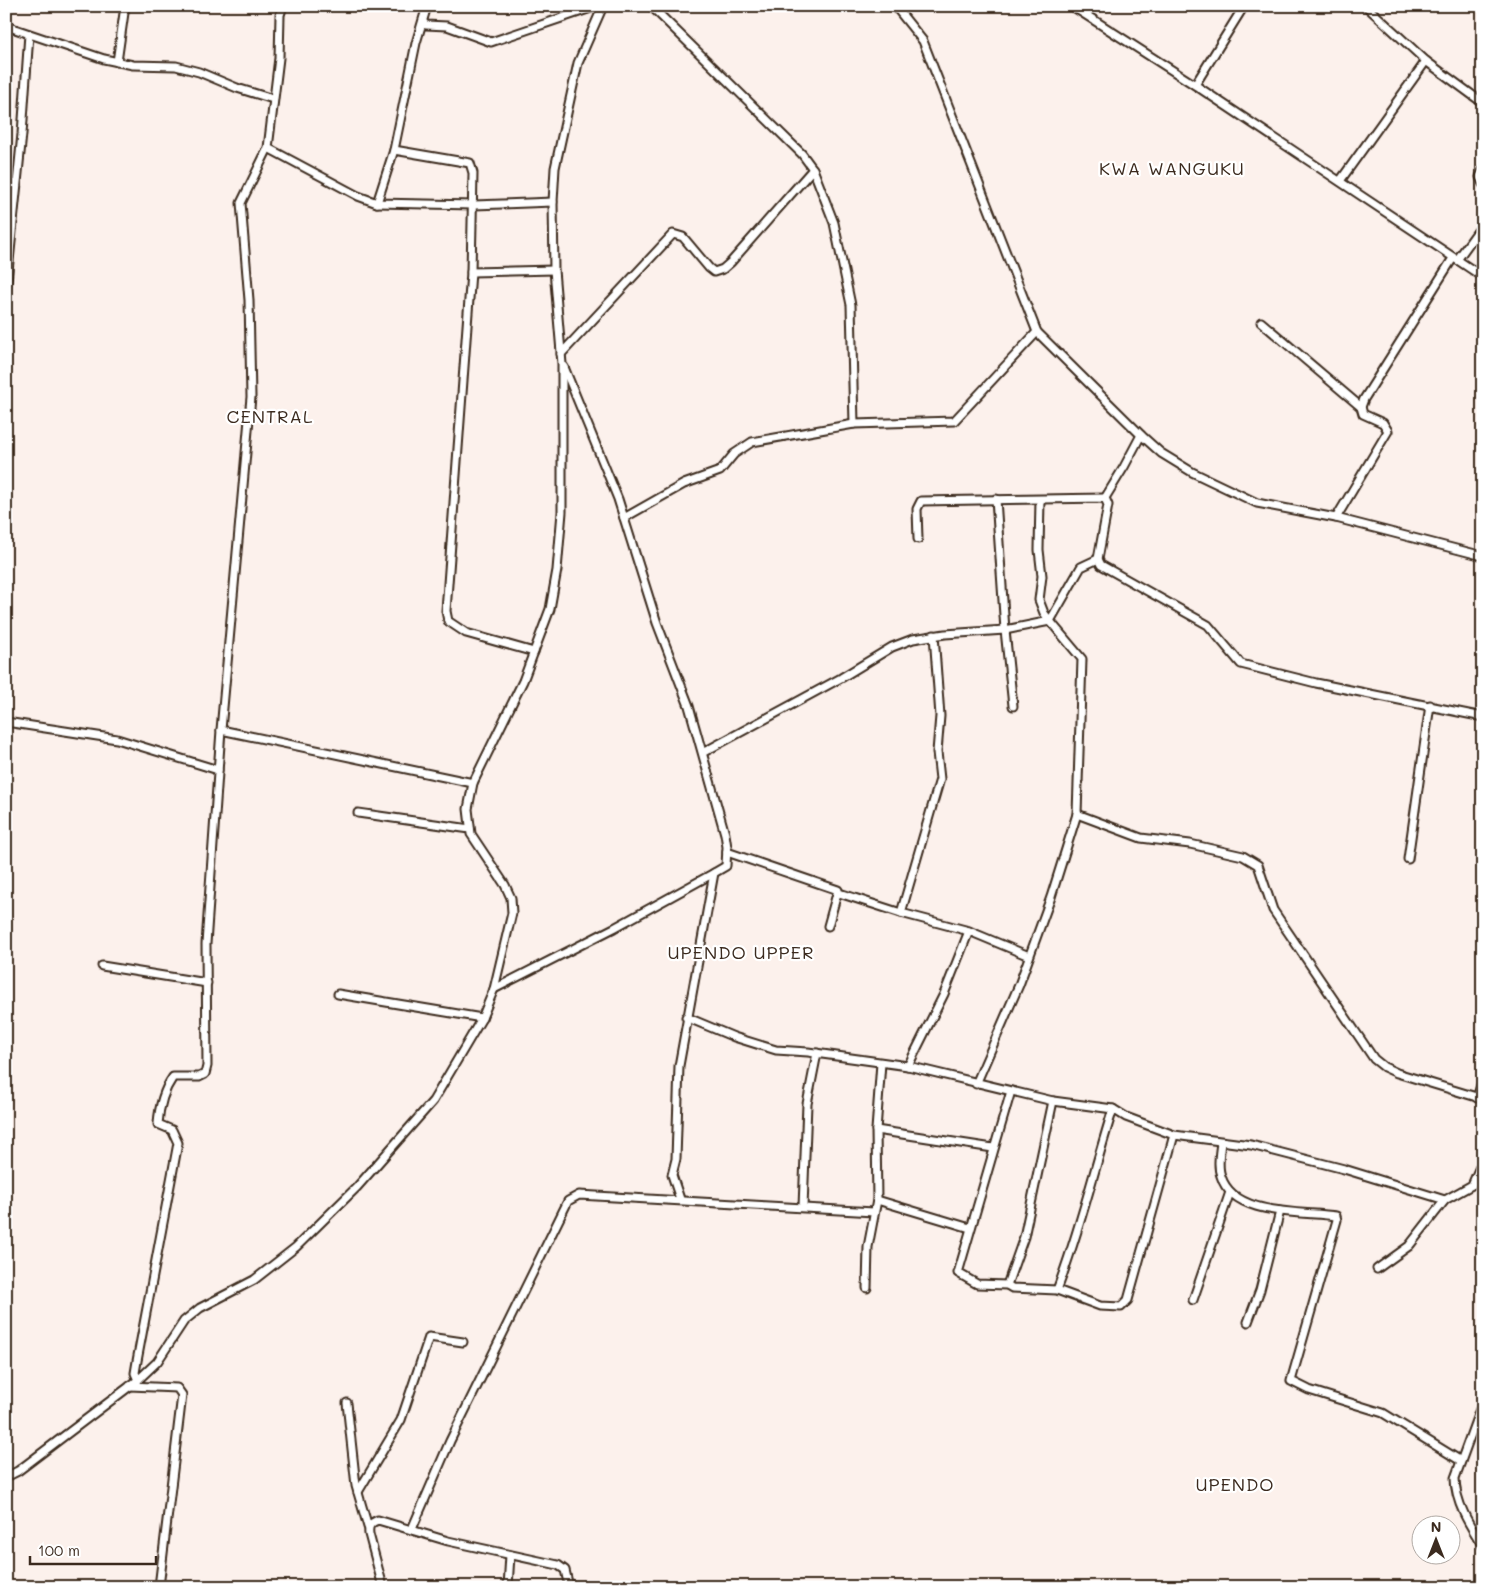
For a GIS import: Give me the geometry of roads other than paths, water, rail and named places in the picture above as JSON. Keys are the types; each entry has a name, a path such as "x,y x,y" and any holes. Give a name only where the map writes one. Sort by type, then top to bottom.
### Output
{"street":[{"path":"117,62 125,6"},
{"path":"138,1380 135,1373 137,1361 178,1143 172,1130 158,1124 159,1114 168,1084 173,1076 200,1076 205,1074 208,1049 206,944 221,730 251,397 249,300 242,197 268,148 279,58 280,15 283,6"},
{"path":"377,203 394,150 416,43 427,6"},
{"path":"423,22 426,25 447,26 492,42 597,6"},
{"path":"6,1477 18,1471 138,1380 157,1362 184,1321 200,1308 254,1280 296,1247 357,1187 434,1101 482,1018 494,988 512,913 511,898 505,885 471,834 468,809 473,782 523,681 534,652 550,609 557,570 562,512 562,364 554,270 553,202 555,168 578,63 603,6"},
{"path":"651,6 802,154 813,169 834,223 851,305 854,424"},
{"path":"895,6 923,41 1037,332 1141,435 1161,453 1192,472 1257,503 1336,518 1483,556"},
{"path":"1072,6 1195,85 1483,277"},
{"path":"1195,85 1244,6"},
{"path":"1366,6 1426,61 1483,103"},
{"path":"6,26 117,62 133,65 176,66 199,72 237,88 273,99"},
{"path":"6,291 30,34"},
{"path":"1340,181 1426,61"},
{"path":"268,148 358,196 377,203 474,205 553,202"},
{"path":"394,150 470,163 473,173 474,205 471,272 446,611 448,621 458,630 534,652"},
{"path":"561,354 673,234 683,237 709,268 714,272 719,272 731,262 813,169"},
{"path":"1483,170 1480,177 1483,184"},
{"path":"1361,407 1455,259 1483,224"},
{"path":"471,272 554,270"},
{"path":"1261,322 1361,407 1363,414 1384,423 1388,432 1336,518"},
{"path":"624,518 684,484 720,470 734,454 752,442 854,424 956,420 1037,332"},
{"path":"494,988 614,928 726,866 725,834 711,788 704,752 689,706 657,622 624,518 562,364"},
{"path":"1105,498 1141,435"},
{"path":"918,539 917,509 921,501 1105,498"},
{"path":"1098,559 1108,505 1105,498"},
{"path":"996,499 1005,630 1013,706"},
{"path":"976,1084 1029,956 1051,897 1077,814 1082,659 1044,613 1039,600 1042,576 1039,550 1040,500"},
{"path":"704,752 841,678 892,648 914,638 1005,630 1050,621 1081,567 1098,559"},
{"path":"1098,559 1109,571 1208,625 1241,664 1316,683 1483,717"},
{"path":"901,913 940,779 937,752 940,716 934,635"},
{"path":"1408,859 1430,705"},
{"path":"6,722 116,739 218,770"},
{"path":"221,730 473,782"},
{"path":"358,813 470,829"},
{"path":"1077,814 1141,838 1190,844 1243,856 1252,860 1258,865 1273,910 1374,1059 1384,1067 1397,1073 1480,1099 1483,1079"},
{"path":"727,852 838,890 839,893 969,932 1029,956"},
{"path":"680,1199 672,1175 676,1159 679,1066 686,1017 696,979 714,873"},
{"path":"828,926 839,893"},
{"path":"908,1066 944,994 969,932"},
{"path":"102,966 207,983"},
{"path":"338,994 482,1018"},
{"path":"686,1017 734,1037 776,1050 817,1053 908,1066 976,1084 1053,1101 1113,1109 1126,1117 1174,1135 1251,1145 1344,1168 1445,1200"},
{"path":"803,1207 807,1104 817,1053"},
{"path":"867,1288 868,1248 877,1200 876,1130 881,1063"},
{"path":"1011,1091 958,1273 977,1284 1057,1290 1100,1306 1121,1307 1128,1300 1174,1135"},
{"path":"1007,1285 1024,1238 1053,1101"},
{"path":"1057,1290 1075,1244 1093,1171 1113,1109"},
{"path":"876,1130 993,1148"},
{"path":"1221,1142 1220,1176 1230,1192 1254,1207 1336,1216 1337,1220 1291,1381 1309,1390 1383,1413 1461,1461"},
{"path":"1377,1269 1409,1246 1445,1200 1472,1185 1480,1176 1483,1160"},
{"path":"1193,1300 1230,1192"},
{"path":"412,1529 450,1441 568,1201 579,1195 680,1199 874,1212"},
{"path":"877,1200 970,1228"},
{"path":"1248,1322 1260,1290 1280,1211"},
{"path":"358,1492 401,1420 428,1337 463,1342"},
{"path":"130,1386 177,1388 182,1395 159,1587"},
{"path":"1483,1401 1455,1478 1455,1490 1468,1521 1483,1546"},
{"path":"347,1403 358,1492 383,1587"},
{"path":"368,1527 372,1522 378,1520 448,1541 558,1565 565,1570 568,1587"},
{"path":"508,1587 510,1555"}],"district":[{"name":"KWA WANGUKU","path":"1172,169"},
{"name":"CENTRAL","path":"270,417"},
{"name":"UPENDO UPPER","path":"741,953"},
{"name":"UPENDO","path":"1235,1485"}]}
